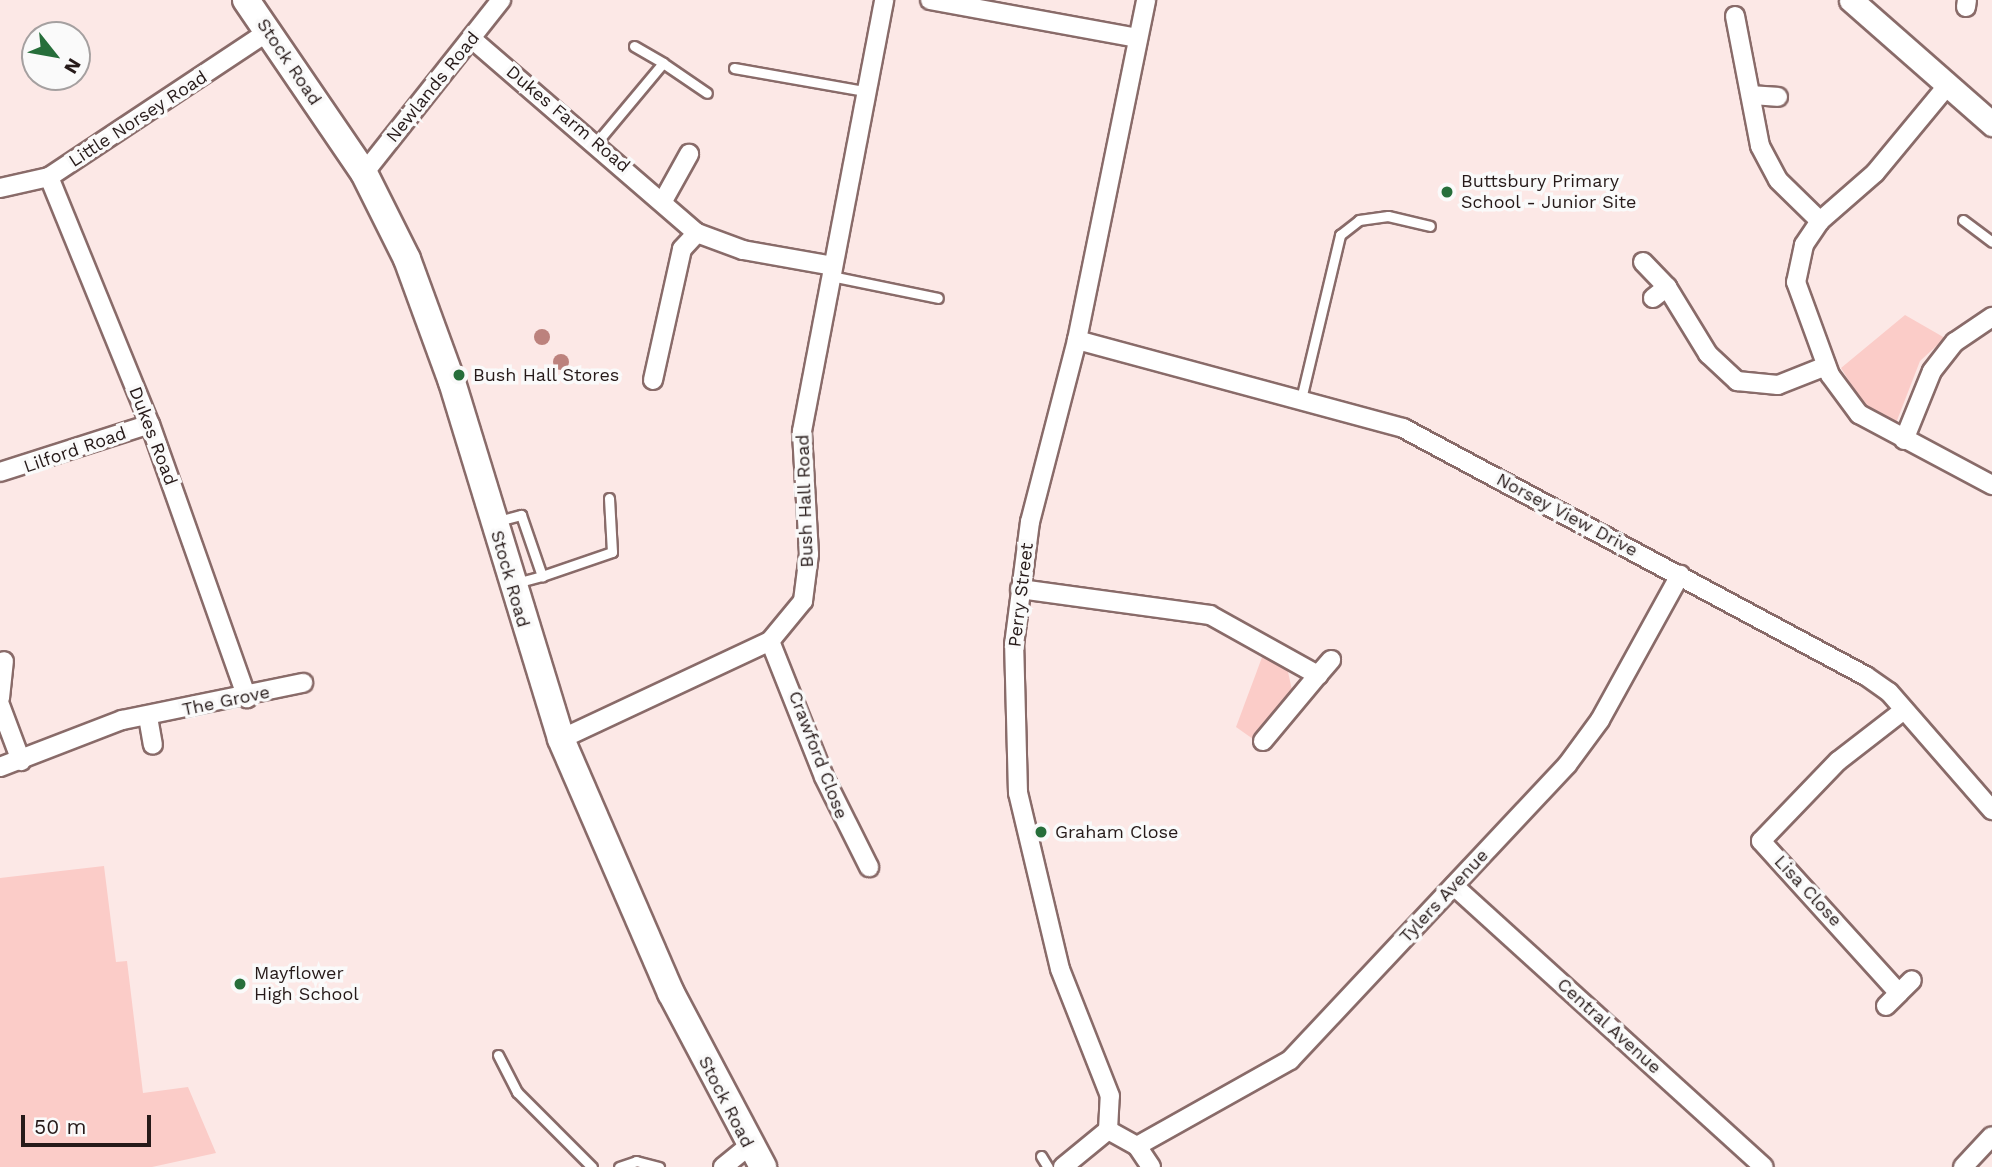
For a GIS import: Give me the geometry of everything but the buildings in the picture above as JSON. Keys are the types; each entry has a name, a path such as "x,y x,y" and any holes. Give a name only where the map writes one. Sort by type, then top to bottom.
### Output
{"main road":[{"name":"Stock Road","path":"246,0 364,173 411,271 561,739 671,993 756,1157"}],"street":[{"name":"Newlands Road","path":"364,173 501,0"},
{"name":"Bush Hall Road","path":"561,739 770,641 803,601 807,580 802,431 884,0"},
{"path":"930,0 1138,38"},
{"name":"Perry Street","path":"1108,1130 1110,1096 1060,968 1018,793 1012,718 1020,589 1044,458 1077,340 1146,0"},
{"path":"1851,0 1992,124"},
{"path":"1735,16 1751,94 1753,125 1778,180 1820,221"},
{"name":"Little Norsey Road","path":"0,188 49,177 269,31"},
{"name":"Dukes Farm Road","path":"472,39 597,142 697,233 743,250 832,271"},
{"path":"1947,86 1875,173 1820,221 1804,245 1796,282 1826,366 1859,414 1992,485"},
{"path":"1751,94 1778,97"},
{"path":"663,201 689,154"},
{"name":"Dukes Road","path":"49,177 150,424 247,698"},
{"path":"653,380 682,250 697,233"},
{"path":"1643,262 1667,287 1708,354 1737,381 1778,385 1826,366"},
{"path":"1653,298 1667,287"},
{"path":"1904,440 1932,371 1963,334 1992,317"},
{"name":"Norsey View Drive","path":"1077,340 1403,428 1866,676 1904,710 1992,810"},
{"name":"Lilford Road","path":"0,472 150,424"},
{"name":"Tylers Avenue","path":"1137,1146 1290,1060 1454,886 1600,720 1680,575"},
{"path":"1020,589 1210,615 1318,675"},
{"name":"Crawford Close","path":"770,641 848,833 869,867"},
{"path":"1263,741 1331,660"},
{"path":"0,698 4,661"},
{"name":"The Grove","path":"0,767 21,761 103,726 247,698 303,683"},
{"path":"0,705 21,761"},
{"name":"Lisa Close","path":"1899,993 1761,841 1839,761 1904,710"},
{"path":"148,717 153,745"},
{"name":"Central Avenue","path":"1454,886 1764,1167"},
{"path":"1063,1167 1108,1130 1137,1146 1151,1167"},
{"path":"1963,1167 1992,1136"},
{"path":"723,1167 756,1157"}],"lane":[{"path":"634,46 707,93"},
{"path":"597,142 663,63"},
{"path":"734,68 865,92"},
{"path":"1301,399 1340,236 1369,218 1430,226"},
{"path":"1963,220 1992,242"},
{"path":"832,271 937,298"},
{"path":"510,584 611,552 609,498"},
{"path":"493,522 521,515 542,576"},
{"path":"498,1055 517,1091 592,1167"},
{"path":"1041,1156 1048,1167"},
{"path":"619,1167 636,1161 659,1167"}],"shaded area":[{"path":"1905,315 1945,338 1920,361 1896,423 1866,408 1841,368"},
{"path":"542,329 548,331 548,343 542,345 536,343 534,337 536,331"},
{"path":"558,354 564,354 569,362 567,368 558,370 553,365 553,359"},
{"path":"1264,652 1287,667 1293,695 1253,739 1236,727"},
{"path":"104,866 116,962 127,961 143,1093 188,1087 216,1153 152,1167 0,1167 0,878"}],"place":[{"name":"Buttsbury Primary School - Junior Site","path":"1447,192"},
{"name":"Bush Hall Stores","path":"459,375"},
{"name":"Graham Close","path":"1041,832"},
{"name":"Mayflower High School","path":"240,984"}]}
